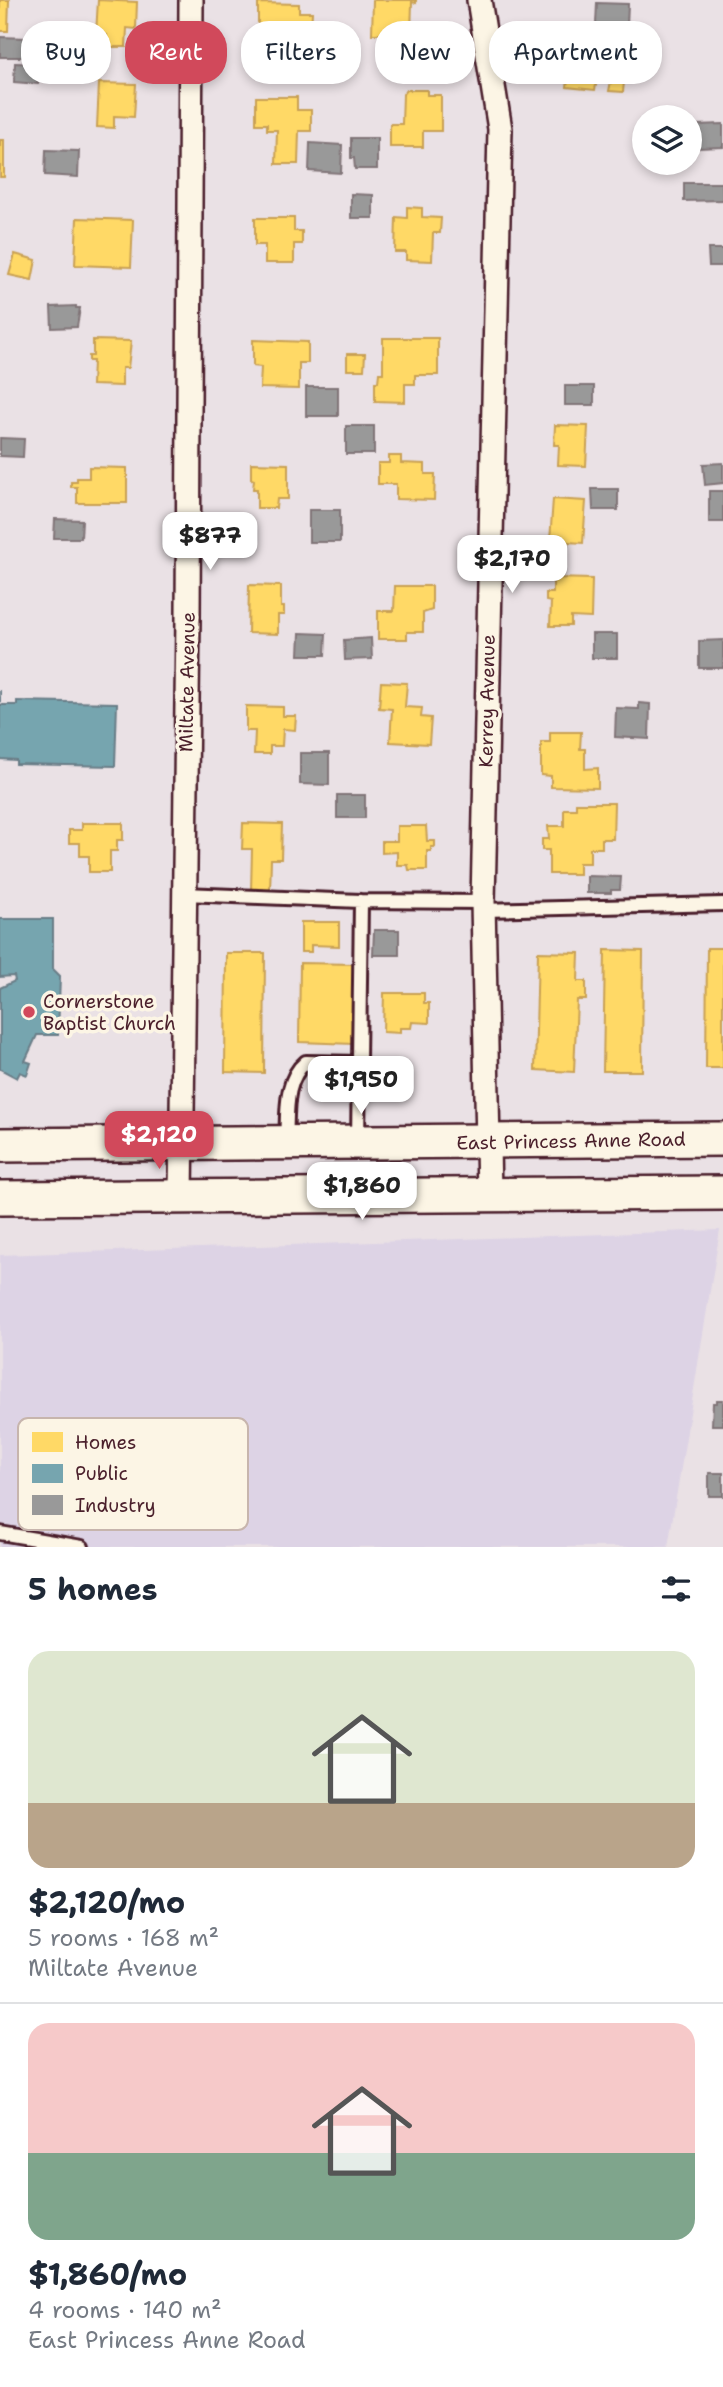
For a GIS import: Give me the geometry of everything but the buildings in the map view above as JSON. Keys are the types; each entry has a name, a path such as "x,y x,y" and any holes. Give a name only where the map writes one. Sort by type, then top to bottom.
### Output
{"main road":[{"name":"East Princess Anne Road","path":"0,1145 723,1139"},
{"path":"0,1198 723,1193"}],"street":[{"name":"Miltate Avenue","path":"181,1197 188,619 191,0"},
{"name":"Kerrey Avenue","path":"479,0 500,129 483,906 489,1194"}],"lane":[{"path":"184,894 483,906 723,904"},
{"path":"358,1143 361,901"},
{"path":"286,1143 290,1081 295,1071 306,1062 359,1063"},
{"path":"0,1533 82,1547"}],"shaded area":[{"path":"720,1230 668,1547 0,1547 0,1255"}],"place":[{"name":"Cornerstone Baptist Church","path":"29,1012"}]}
